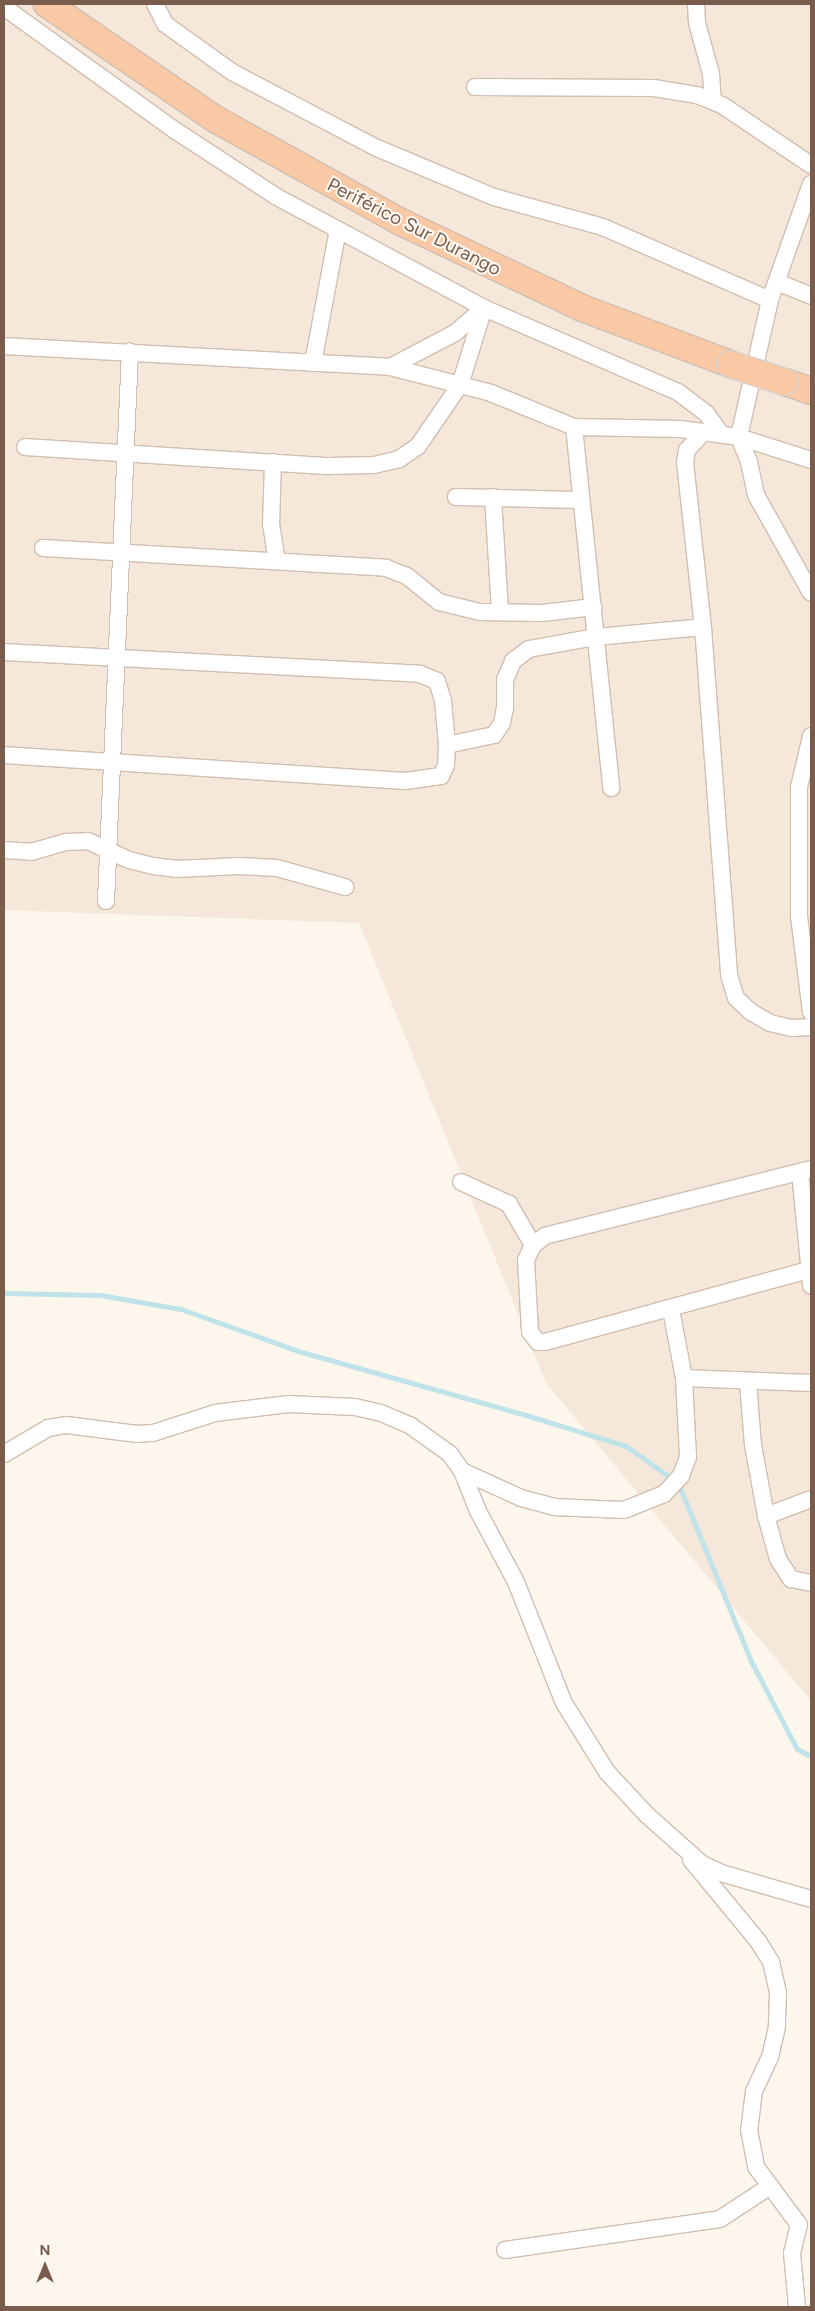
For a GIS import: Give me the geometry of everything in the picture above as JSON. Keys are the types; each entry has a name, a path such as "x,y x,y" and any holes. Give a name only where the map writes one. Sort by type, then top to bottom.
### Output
{"highway":[{"name":"Periférico Sur Durango","path":"47,4 215,119 400,222 582,308 730,364 811,391"}],"street":[{"path":"155,4 166,24 232,72 377,148 494,197 603,227 770,300"},
{"path":"696,4 697,23 711,74 713,100"},
{"path":"4,7 173,129 277,197 484,308 678,392 706,413 722,435"},
{"path":"475,87 654,88 713,100 811,165"},
{"path":"810,191 770,300 739,437 749,462 756,495 811,593"},
{"path":"313,362 338,230"},
{"path":"777,282 811,296"},
{"path":"390,367 455,333 484,308"},
{"path":"25,447 374,466 399,459 418,446 460,385 484,308"},
{"path":"4,346 390,367 520,403 574,426 681,429 702,434 739,437 811,460"},
{"path":"106,901 114,762 130,352"},
{"path":"574,426 579,500 594,607 611,788"},
{"path":"702,434 687,450 685,462 703,627 729,975 736,998 751,1012 770,1024 791,1028 811,1027"},
{"path":"273,462 271,524 277,562"},
{"path":"456,498 493,497 579,500"},
{"path":"493,497 500,611"},
{"path":"43,548 397,570 439,602 462,609 542,613 594,607"},
{"path":"447,745 494,735 502,723 505,708 505,680 513,661 529,649 596,637 703,627"},
{"path":"4,652 405,672 430,677 437,681 443,701 447,745 446,765 441,776 428,780 360,781 4,755"},
{"path":"811,736 798,787 798,916 811,1012"},
{"path":"5,850 31,852 65,842 88,841 109,848 129,860 153,866 176,870 239,866 276,868 345,887"},
{"path":"805,1170 811,1274 538,1342 530,1332 525,1282 526,1260 532,1245 545,1236 567,1229 805,1170"},
{"path":"461,1182 501,1197 509,1204 532,1245"},
{"path":"462,1472 521,1498 554,1507 596,1511 624,1510 664,1494 681,1476 688,1458 684,1378 671,1309"},
{"path":"684,1378 811,1383"},
{"path":"748,1382 753,1445 766,1516 784,1571 791,1579 811,1583"},
{"path":"4,1454 48,1428 66,1425 137,1434 153,1433 215,1413 245,1408 329,1404 381,1413 411,1426 450,1454 462,1472 478,1511 516,1582 564,1703 585,1740 607,1772 685,1852 758,1941 771,1962 778,1992 777,2027 770,2057 754,2091 749,2110 756,2167 770,2186 805,2224 792,2253 797,2307"},
{"path":"766,1516 811,1499"},
{"path":"685,1852 721,1873 811,1899"},
{"path":"505,2250 720,2219 770,2186"}],"shaded area":[{"path":"4,4 811,4 811,1701 546,1383 359,923 4,910"}],"waterway":[{"path":"4,1293 100,1295 181,1309 298,1351 526,1415 626,1446 678,1483 752,1663 797,1749 811,1756"}]}
